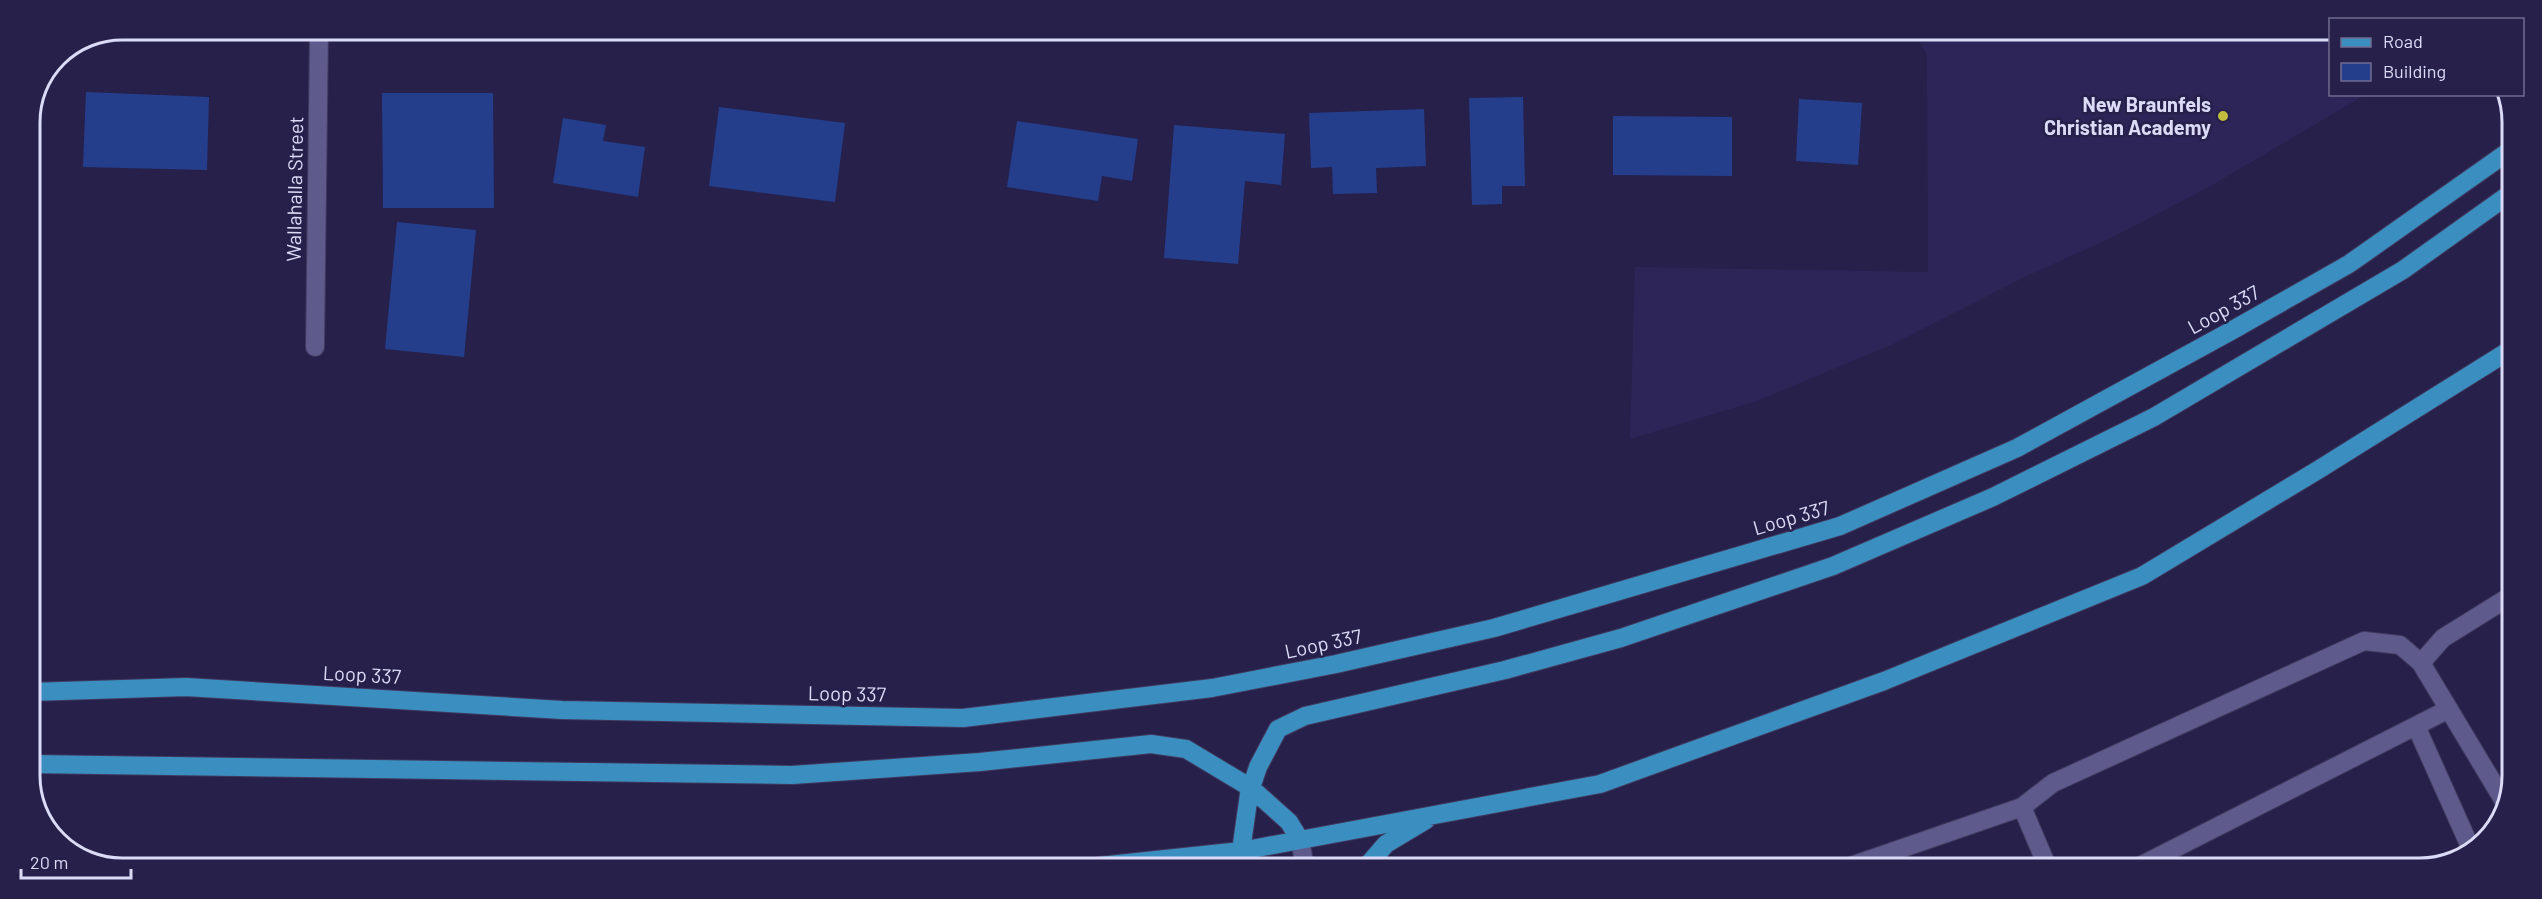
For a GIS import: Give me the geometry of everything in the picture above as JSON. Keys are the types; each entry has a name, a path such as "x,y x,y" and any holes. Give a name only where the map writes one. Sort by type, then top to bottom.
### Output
{"main road":[{"name":"Loop 337","path":"41,692 186,687 562,710 963,718 1212,688 1336,664 1494,628 1840,526 2017,448 2232,331 2349,264 2501,157"},
{"path":"1244,858 1251,788 1258,766 1278,729 1305,716 1505,670 1621,638 1833,566 1993,497 2164,411 2403,270 2501,200"},
{"path":"1247,858 1300,840 1600,784 1884,681 2142,576 2501,355"},
{"path":"41,764 792,775 980,762 1151,744 1186,749 1251,788 1289,822 1300,840"},
{"path":"1374,858 1386,844 1435,814"}],"street":[{"name":"Wallahalla Street","path":"315,347 319,40"},
{"path":"2421,663 2443,638 2502,602"},
{"path":"1874,858 2022,807 2053,783 2364,641 2400,645 2421,663 2499,793"},
{"path":"2156,858 2449,709"},
{"path":"2416,726 2468,843"},
{"path":"2022,807 2044,858"},
{"path":"1300,840 1303,858"}],"shaded area":[{"path":"1918,40 2329,40 2329,96 2363,96 2209,187 2113,237 2029,275 1891,345 1757,401 1630,439 1635,267 1928,272 1927,55"}],"building":[{"path":"86,92 209,97 207,170 83,167"},
{"path":"382,93 493,93 494,208 383,208"},
{"path":"1523,97 1525,186 1502,186 1502,204 1472,205 1469,98"},
{"path":"1799,99 1862,103 1858,165 1796,161"},
{"path":"719,107 845,123 835,202 709,186"},
{"path":"1424,109 1426,166 1376,168 1377,193 1333,194 1332,167 1311,168 1309,113"},
{"path":"1613,116 1732,117 1732,176 1613,175"},
{"path":"563,118 606,125 603,141 645,147 638,197 553,183"},
{"path":"1017,121 1138,139 1132,181 1102,176 1098,201 1007,187"},
{"path":"1174,125 1285,134 1281,185 1245,181 1238,264 1164,258"},
{"path":"397,222 476,230 464,357 385,349"}],"place":[{"name":"New Braunfels Christian Academy","path":"2223,116"}]}
